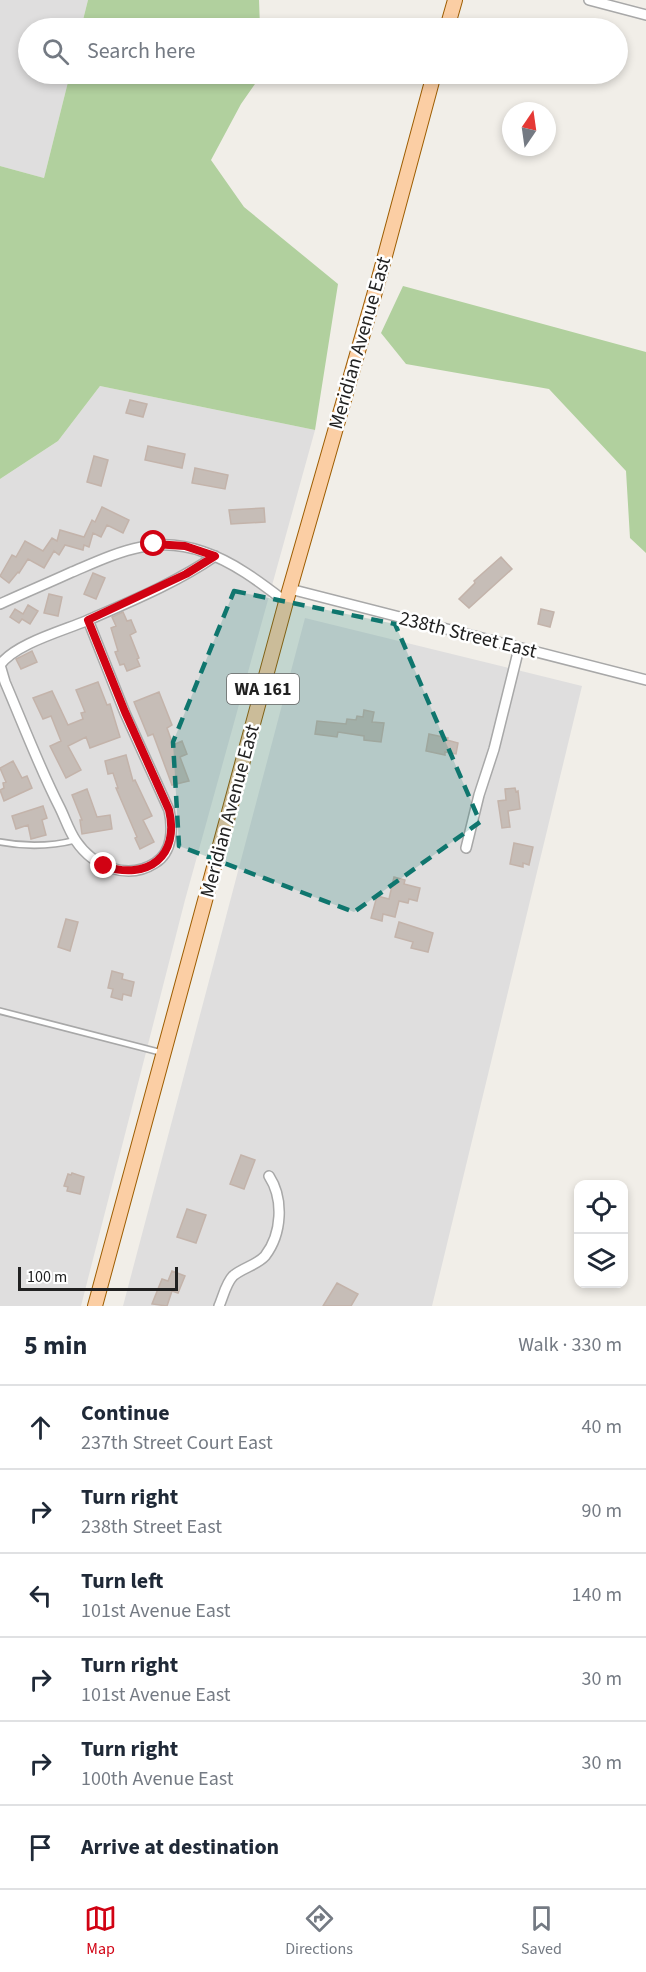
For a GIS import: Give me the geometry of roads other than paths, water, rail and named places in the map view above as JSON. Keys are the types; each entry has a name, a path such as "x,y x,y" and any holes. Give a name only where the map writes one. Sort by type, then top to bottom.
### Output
{"main road":[{"path":"450,18 454,0"},
{"name":"Meridian Avenue East","path":"95,1306 288,595 379,278 431,84"}],"street":[{"path":"590,0 646,15"},
{"path":"0,604 118,552 154,544 185,546 215,556 288,595"},
{"path":"88,620 125,712 169,810 172,825 168,845 161,858 149,867 133,871 115,870 104,866 94,860 76,840 51,790 0,665 4,660 30,645 186,574 215,556"},
{"name":"238th Street East","path":"288,595 646,680"},
{"path":"466,848 519,648"},
{"path":"219,1306 233,1276 264,1256 274,1238 279,1211 273,1182 269,1176"}],"lane":[{"path":"0,842 24,846 56,845 76,840"},
{"path":"0,1011 164,1053"}]}
